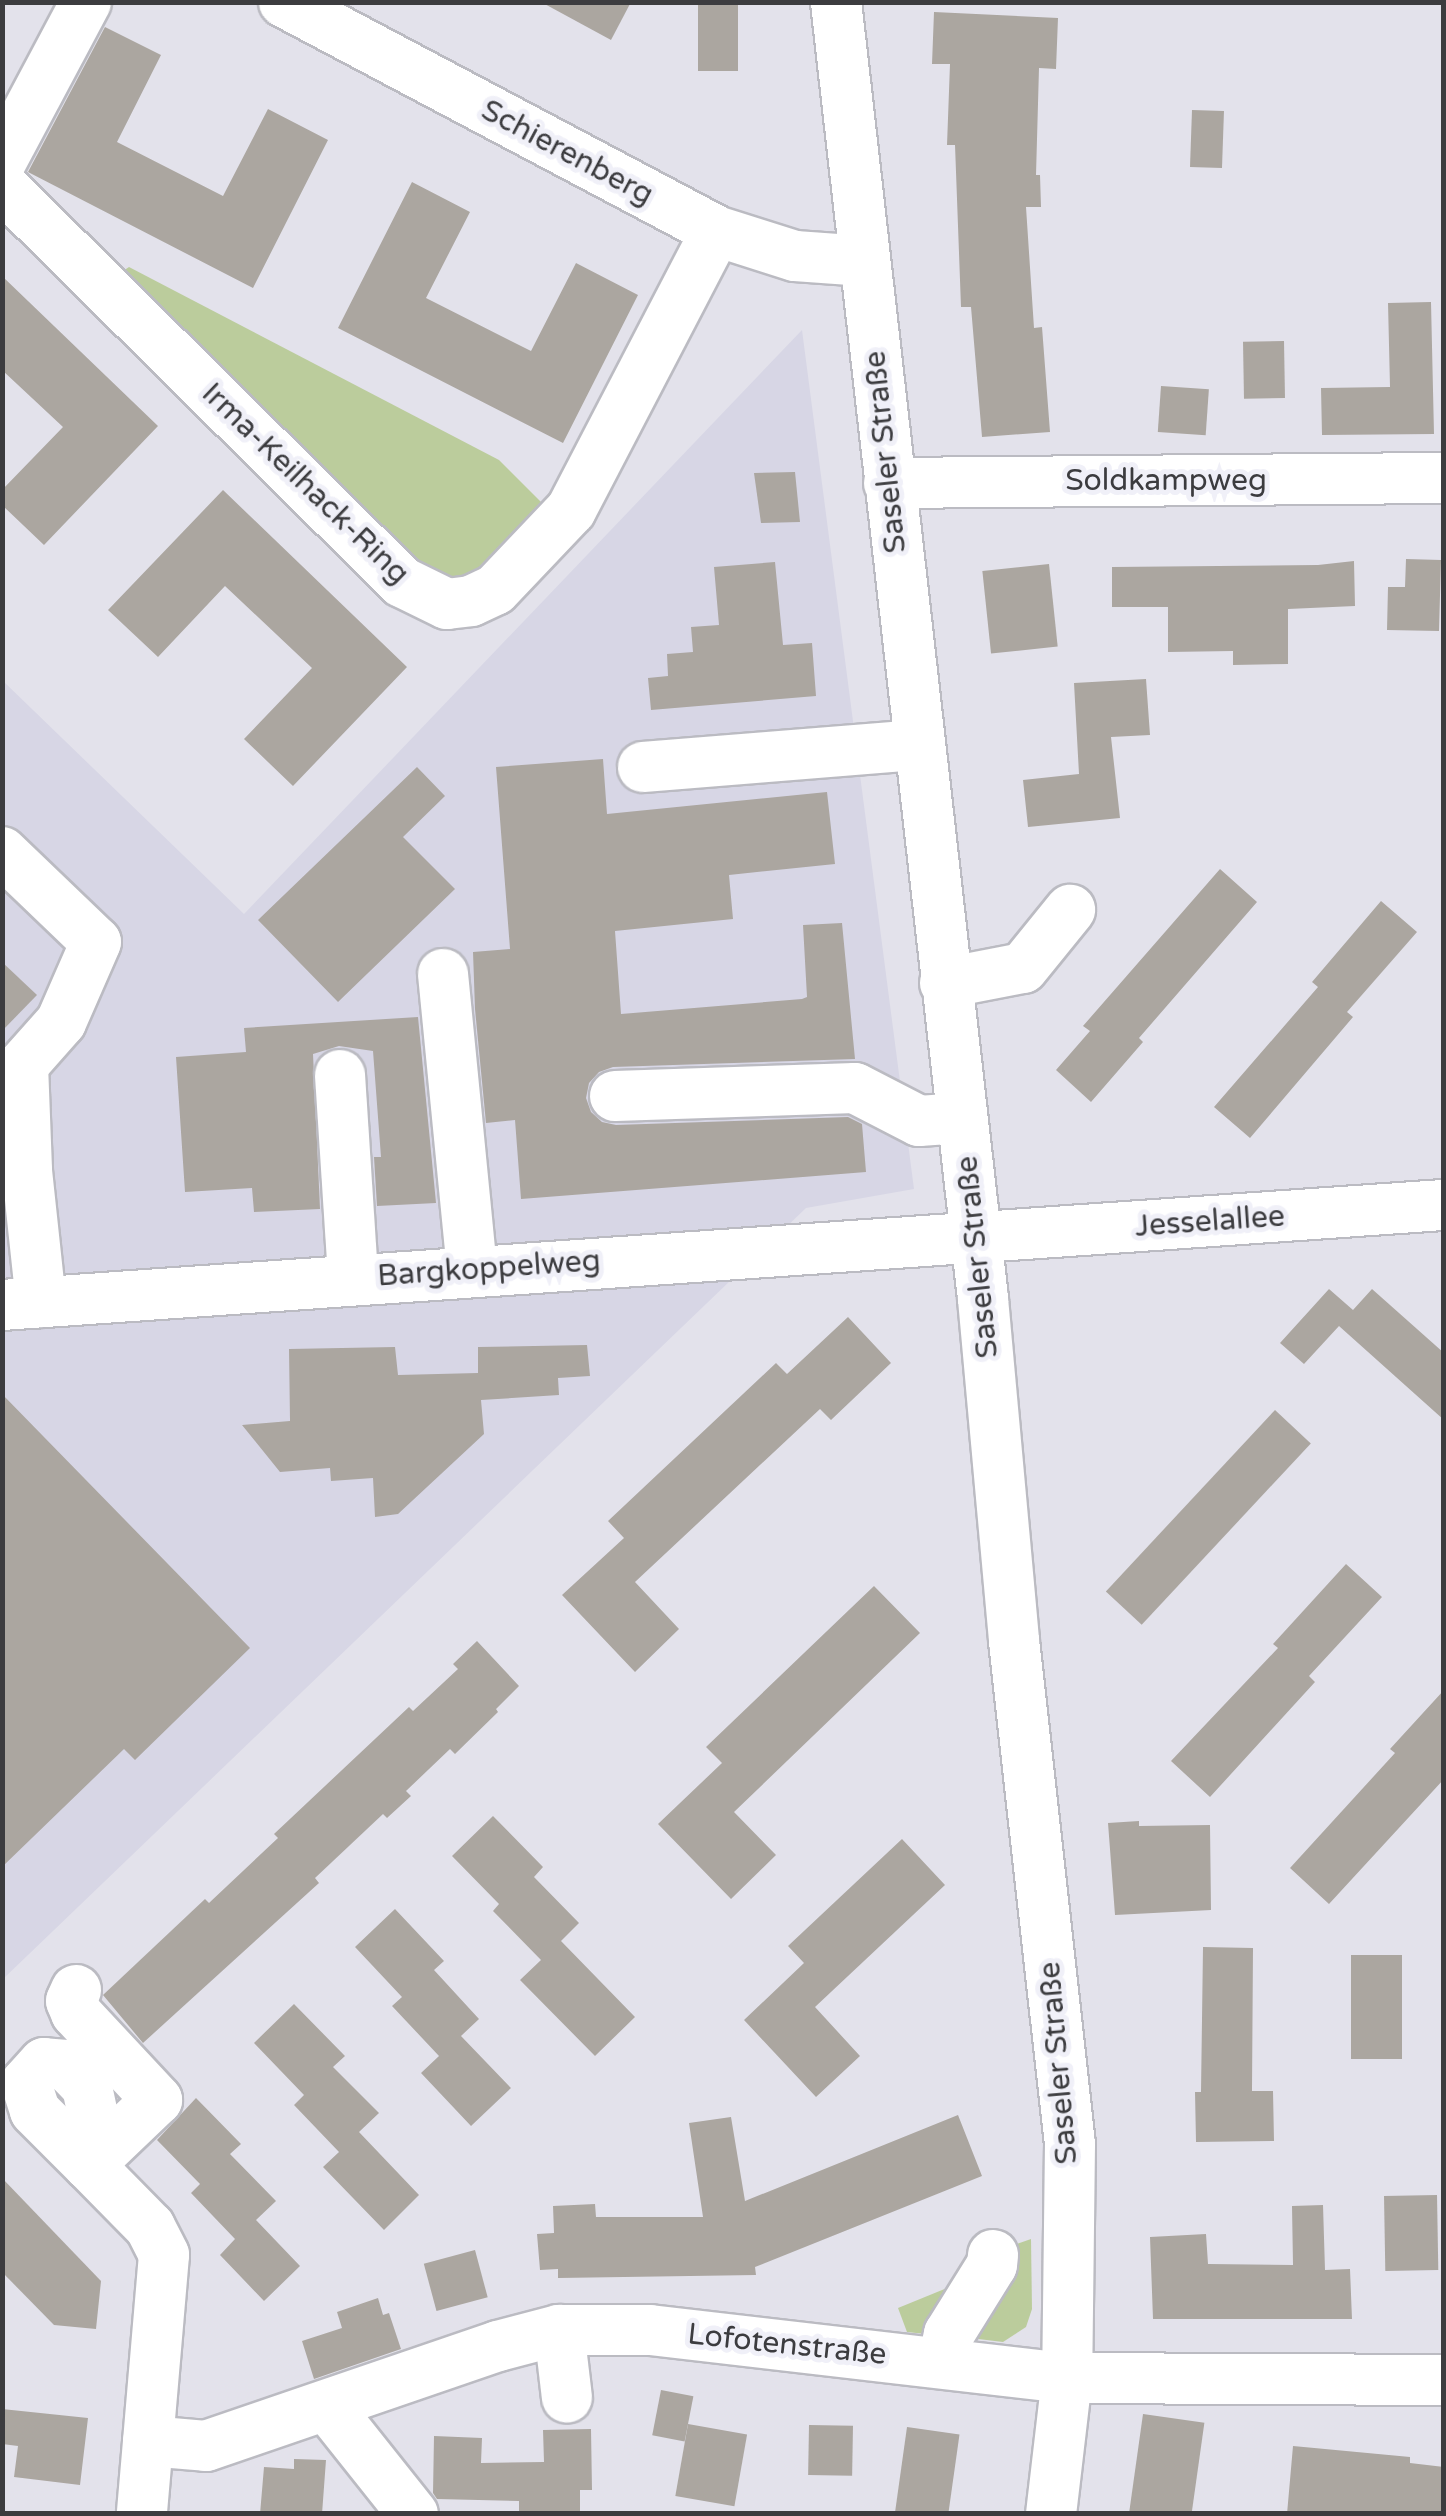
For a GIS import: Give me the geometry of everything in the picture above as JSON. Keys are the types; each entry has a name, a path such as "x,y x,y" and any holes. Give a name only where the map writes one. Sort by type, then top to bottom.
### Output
{"street":[{"path":"2,160 86,2"},
{"name":"Schierenberg","path":"284,2 716,231 795,256 864,261"},
{"name":"Saseler Straße","path":"836,2 976,1236 1014,1640 1070,2144 1066,2378 1051,2514"},
{"name":"Irma-Keilhack-Ring","path":"2,186 402,582 447,604 495,590 572,510 716,231"},
{"name":"Soldkampweg","path":"889,483 1444,478"},
{"path":"643,766 918,744"},
{"path":"2,852 96,942 62,1022 13,1076 24,1134 22,1304"},
{"path":"945,984 1023,968 1070,910"},
{"path":"443,974 472,1270"},
{"path":"340,1075 353,1278"},
{"path":"615,1096 855,1088 919,1121 962,1118"},
{"name":"Jesselallee","path":"976,1236 1444,1206"},
{"name":"Bargkoppelweg","path":"22,1304 976,1236"},
{"path":"76,1990 71,2001 76,2014 157,2100 89,2166"},
{"path":"14,2082 36,2111 150,2227 164,2256 142,2514"},
{"path":"943,2362 949,2334 992,2265 994,2255"},
{"path":"560,2330 567,2398"},
{"name":"Lofotenstraße","path":"148,2440 206,2446 498,2346 560,2330 650,2330 1066,2378 1444,2380"},
{"path":"327,2406 413,2514"}],"shaded area":[{"path":"802,330 914,1189 806,1208 3,1979 3,681 244,914"}],"green space":[{"path":"129,267 499,460 554,515 495,573 444,589 108,281"},
{"path":"1031,2239 1032,2309 1026,2327 1003,2342 962,2337 1005,2248"},
{"path":"947,2288 954,2304 935,2335 907,2332 898,2308"}],"building":[{"path":"541,2 631,2 611,40"},
{"path":"698,2 738,2 738,71 698,71"},
{"path":"934,12 1058,18 1056,69 1039,68 1036,175 1040,175 1041,207 1026,207 1034,328 1042,327 1050,432 982,437 971,307 961,307 955,145 947,145 950,64 932,64"},
{"path":"105,27 161,55 117,142 223,196 268,109 328,140 253,288 28,172"},
{"path":"1192,110 1224,111 1222,168 1190,167"},
{"path":"412,182 470,212 426,298 531,351 576,263 638,295 563,443 338,328"},
{"path":"2,276 158,426 44,545 2,505 2,490 63,427 2,370"},
{"path":"1431,302 1434,434 1322,435 1321,388 1390,387 1388,303"},
{"path":"1284,341 1285,398 1244,399 1243,342"},
{"path":"1161,386 1209,389 1206,435 1158,432"},
{"path":"795,472 800,522 761,523 754,473"},
{"path":"223,490 407,667 293,786 244,739 312,668 225,586 158,657 108,610"},
{"path":"1406,559 1441,560 1439,631 1387,630 1388,587 1405,587"},
{"path":"1354,561 1355,606 1288,609 1288,664 1233,665 1233,651 1168,652 1168,607 1112,607 1112,567 1318,565"},
{"path":"775,562 783,645 812,643 816,696 651,710 648,678 668,676 667,654 693,652 691,627 719,625 714,567"},
{"path":"1049,564 1058,647 991,654 982,571"},
{"path":"1146,679 1150,735 1111,737 1120,818 1028,827 1023,780 1079,774 1074,683"},
{"path":"603,759 607,814 827,792 835,864 729,875 733,919 615,931 621,1014 807,997 803,925 842,923 855,1059 613,1067 599,1072 589,1083 586,1098 591,1112 602,1122 616,1125 848,1117 862,1124 866,1172 521,1199 515,1120 486,1123 475,1009 473,952 510,949 496,767"},
{"path":"417,767 445,796 403,837 455,889 338,1002 258,920"},
{"path":"1220,869 1257,902 1139,1038 1143,1042 1091,1102 1056,1070 1090,1031 1083,1026"},
{"path":"1381,901 1417,932 1347,1012 1353,1017 1250,1138 1214,1107 1318,987 1312,982"},
{"path":"2,962 37,995 2,1031"},
{"path":"418,1017 436,1203 377,1206 374,1157 381,1157 373,1051 339,1046 313,1054 320,1209 254,1212 252,1188 185,1192 176,1057 246,1052 244,1028"},
{"path":"1329,1289 1353,1310 1372,1289 1444,1353 1444,1420 1339,1326 1304,1364 1280,1343"},
{"path":"848,1317 891,1363 831,1420 820,1409 635,1582 679,1629 635,1672 562,1595 624,1538 608,1521 776,1363 787,1374"},
{"path":"587,1345 590,1376 558,1378 559,1395 481,1400 484,1434 398,1514 375,1517 373,1478 331,1481 330,1468 280,1472 242,1425 290,1421 289,1349 395,1347 398,1375 478,1373 478,1347"},
{"path":"2,1394 250,1648 135,1760 124,1749 2,1867"},
{"path":"1275,1410 1311,1443 1142,1625 1106,1591"},
{"path":"1346,1564 1382,1597 1309,1676 1315,1682 1210,1797 1171,1761 1278,1648 1273,1644"},
{"path":"874,1586 920,1633 734,1812 776,1855 731,1899 658,1824 722,1763 706,1747"},
{"path":"477,1641 519,1686 496,1709 498,1712 455,1754 450,1749 406,1791 411,1796 387,1818 383,1814 315,1878 319,1883 143,2043 103,1995 205,1899 209,1903 278,1838 274,1834 409,1707 413,1711 458,1669 453,1664"},
{"path":"1444,1690 1444,1779 1329,1904 1290,1868 1395,1753 1390,1749"},
{"path":"493,1816 543,1867 534,1877 579,1923 561,1941 635,2017 595,2056 520,1980 541,1960 493,1911 499,1904 452,1856"},
{"path":"1139,1821 1139,1826 1210,1825 1211,1910 1115,1915 1108,1823"},
{"path":"902,1839 945,1885 815,2007 860,2056 816,2097 744,2020 804,1963 788,1946"},
{"path":"395,1909 444,1961 434,1970 479,2019 461,2036 511,2088 471,2126 421,2073 439,2056 392,2006 402,1997 355,1947"},
{"path":"1203,1947 1253,1948 1252,2091 1273,2091 1274,2141 1196,2142 1195,2092 1201,2092"},
{"path":"1351,1955 1402,1955 1402,2059 1351,2059"},
{"path":"294,2004 345,2056 333,2067 379,2113 359,2132 419,2195 384,2230 323,2167 339,2152 294,2105 304,2095 254,2043"},
{"path":"196,2098 241,2144 230,2154 276,2201 256,2220 300,2266 264,2301 220,2255 235,2239 191,2193 200,2184 157,2140"},
{"path":"958,2115 982,2176 755,2267 756,2275 558,2278 558,2269 540,2270 537,2234 554,2233 553,2206 595,2204 596,2217 703,2217 689,2123 731,2117 745,2201"},
{"path":"2,2178 101,2281 96,2329 54,2325 2,2272"},
{"path":"1437,2195 1438,2270 1385,2271 1384,2196"},
{"path":"1323,2205 1325,2270 1350,2269 1352,2319 1153,2319 1150,2237 1206,2234 1208,2264 1293,2265 1292,2206"},
{"path":"475,2250 488,2297 436,2311 424,2264"},
{"path":"378,2298 383,2315 389,2313 401,2349 314,2379 302,2341 342,2328 337,2312"},
{"path":"661,2390 693,2396 685,2441 652,2435"},
{"path":"2,2409 88,2418 80,2485 14,2477 18,2446 2,2444"},
{"path":"1143,2414 1204,2423 1192,2514 1129,2514"},
{"path":"688,2424 747,2434 734,2506 675,2496"},
{"path":"809,2425 853,2426 852,2476 808,2475"},
{"path":"907,2427 959,2434 948,2514 895,2514"},
{"path":"591,2429 592,2490 580,2490 580,2514 519,2514 519,2501 437,2499 433,2493 434,2436 482,2438 481,2463 544,2462 543,2430"},
{"path":"1293,2446 1410,2457 1410,2463 1444,2467 1444,2514 1287,2514"},
{"path":"294,2459 326,2460 322,2514 260,2514 264,2467 294,2469"}]}
